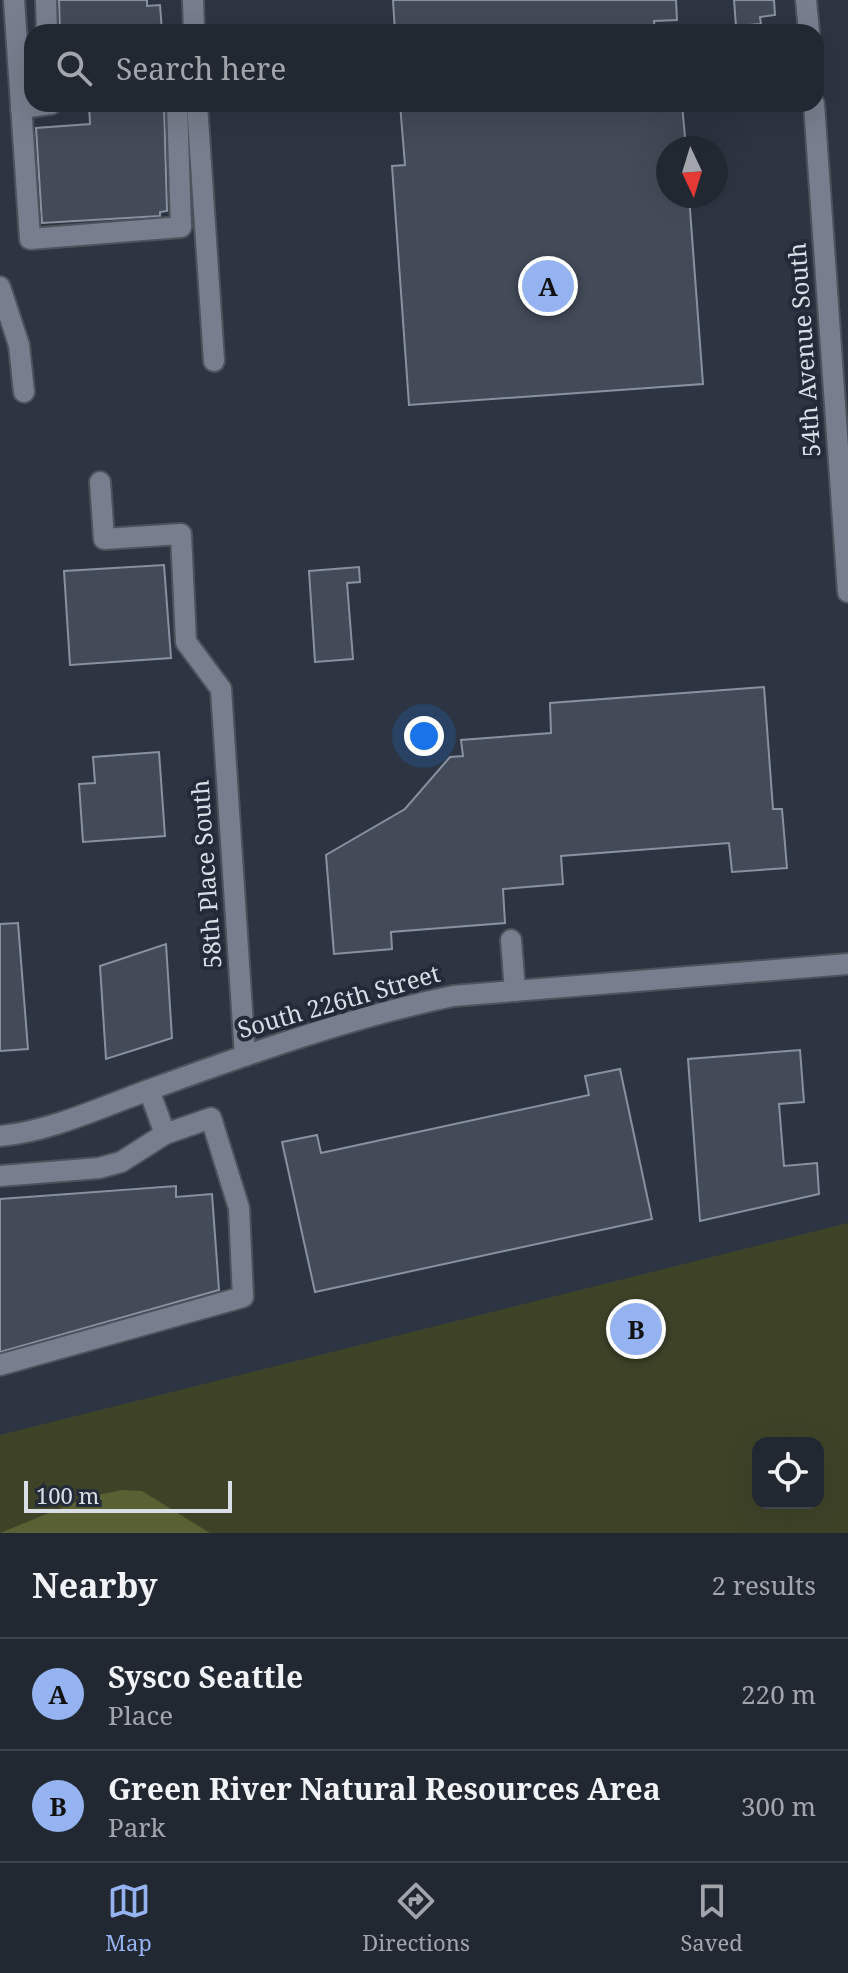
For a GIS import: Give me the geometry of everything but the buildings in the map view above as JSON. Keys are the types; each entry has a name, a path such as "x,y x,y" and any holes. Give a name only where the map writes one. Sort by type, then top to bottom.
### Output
{"street":[{"path":"14,0 30,239 181,227 177,112"},
{"path":"46,0 47,24"},
{"path":"193,0 194,24"},
{"path":"806,0 808,24"},
{"path":"198,112 214,361"},
{"name":"54th Avenue South","path":"815,112 848,592"},
{"path":"0,287 19,345 24,392"},
{"name":"58th Place South","path":"100,482 104,539 181,534 186,642 221,689 245,1056"},
{"path":"511,940 515,991"},
{"name":"South 226th Street","path":"0,1136 43,1127 245,1056 399,1007 453,996 848,964"},
{"path":"149,1090 165,1134"},
{"path":"0,1176 99,1168 121,1162 165,1134 211,1118 239,1208 243,1297 0,1365"}],"shaded area":[{"path":"848,1223 848,1533 0,1533 0,1435"},
{"path":"122,1490 142,1491 210,1533 0,1533 88,1497"}],"place":[{"name":"Sysco Seattle","path":"548,286"},
{"name":"Green River Natural Resources Area","path":"636,1329"}]}
